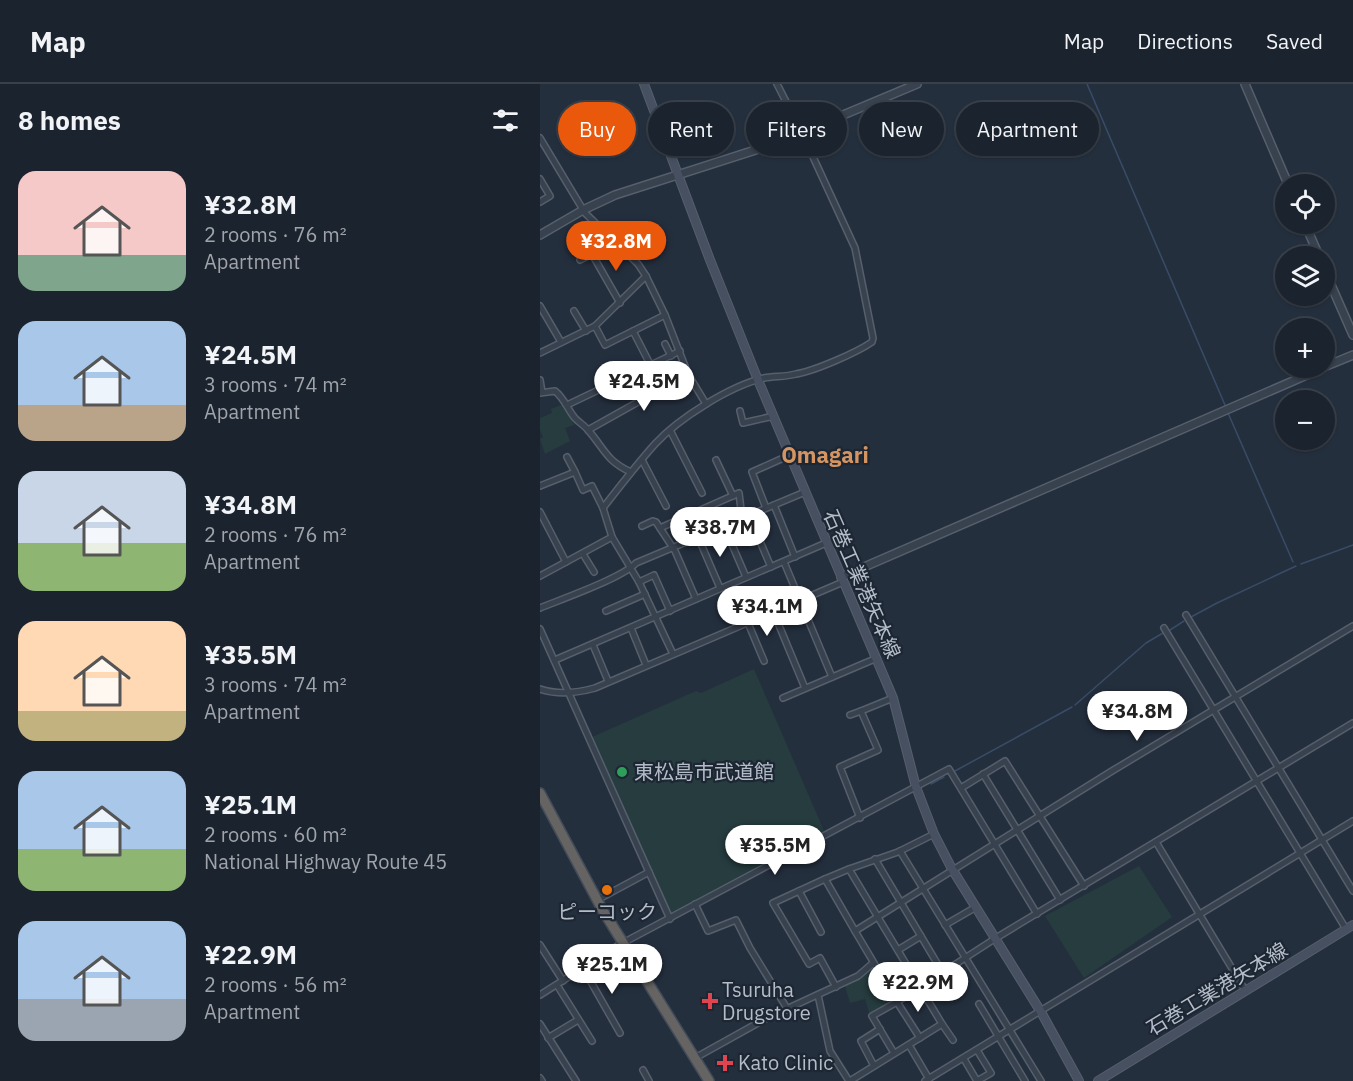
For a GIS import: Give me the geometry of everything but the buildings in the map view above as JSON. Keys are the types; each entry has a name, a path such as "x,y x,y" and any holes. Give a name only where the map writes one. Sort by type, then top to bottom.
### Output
{"highway":[{"path":"540,793 597,900 709,1081"}],"main road":[{"name":"石巻工業港矢本線","path":"644,84 758,380 893,698 916,787 934,834 952,869 1041,1012 1079,1081"},
{"name":"石巻工業港矢本線","path":"1098,1081 1350,927"}],"street":[{"path":"777,84 786,102"},
{"path":"847,114 917,84"},
{"path":"1245,84 1284,174"},
{"path":"540,138 583,210 613,242 638,264 646,276 665,315 688,374 706,404"},
{"path":"540,235 583,210 615,195 746,151"},
{"path":"603,508 654,444 706,404 723,394 758,380 808,371 872,342 855,248 813,156"},
{"path":"540,179 550,196 540,202"},
{"path":"580,260 613,242"},
{"path":"592,254 620,303"},
{"path":"540,353 595,326 646,276"},
{"path":"1335,293 1353,335"},
{"path":"540,306 561,342"},
{"path":"574,311 586,332"},
{"path":"595,326 605,345 665,315"},
{"path":"633,331 651,366"},
{"path":"665,344 670,356"},
{"path":"567,405 680,351"},
{"path":"1335,362 1353,355"},
{"path":"588,430 688,374"},
{"path":"540,689 569,693 595,688 748,623 842,579 1299,378"},
{"path":"540,380 541,393 555,391 560,395 576,420 588,430 610,460 631,472"},
{"path":"740,411 743,425 774,416"},
{"path":"670,430 702,493"},
{"path":"766,508 752,472 790,455"},
{"path":"567,457 583,490 592,486 603,508 612,537 632,568 657,616 673,654"},
{"path":"642,460 666,506"},
{"path":"716,460 733,496"},
{"path":"540,486 574,472"},
{"path":"540,608 632,568 636,563 805,492"},
{"path":"660,528 739,493 742,518"},
{"path":"774,505 795,557"},
{"path":"540,512 566,562"},
{"path":"749,516 771,567"},
{"path":"642,526 653,521 660,528 696,599"},
{"path":"724,526 746,578"},
{"path":"540,576 612,537"},
{"path":"698,537 720,588"},
{"path":"555,660 826,543"},
{"path":"583,554 594,572"},
{"path":"784,562 832,677"},
{"path":"639,582 654,575 670,611"},
{"path":"606,611 645,594"},
{"path":"773,611 805,688"},
{"path":"1186,615 1353,891"},
{"path":"748,623 764,661"},
{"path":"855,931 952,869 1353,626"},
{"path":"631,628 646,665"},
{"path":"1164,628 1300,853 1350,927"},
{"path":"540,631 670,920"},
{"path":"593,645 608,681"},
{"path":"783,698 877,658"},
{"path":"850,715 893,698"},
{"path":"860,818 840,767 878,750 861,711"},
{"path":"894,1053 872,1016 966,959 996,938 1353,723"},
{"path":"961,788 1005,761 1084,886"},
{"path":"540,995 623,944 670,920 695,904 949,769 1037,914"},
{"path":"983,774 1060,900"},
{"path":"909,1045 927,1080 1353,821"},
{"path":"836,987 820,958 809,964 773,903 849,869 900,851 934,834"},
{"path":"1156,842 1245,990"},
{"path":"900,851 1041,1081"},
{"path":"875,859 956,995"},
{"path":"849,869 953,1040"},
{"path":"597,900 649,872"},
{"path":"825,879 873,963 920,1038"},
{"path":"799,891 821,932"},
{"path":"695,904 708,931 736,920 750,948 788,1010"},
{"path":"945,925 976,907"},
{"path":"898,950 921,936"},
{"path":"540,945 563,981"},
{"path":"695,1058 765,1019 858,976 873,963"},
{"path":"583,968 620,1033"},
{"path":"557,985 592,1041"},
{"path":"818,995 830,1051 850,1081 942,1024"},
{"path":"979,1004 1025,1081"},
{"path":"548,1038 578,1020"},
{"path":"540,1024 576,1081"},
{"path":"874,1066 861,1041 880,1029"},
{"path":"964,1059 977,1081 991,1073 977,1050"},
{"path":"643,1070 649,1081"}],"green space":[{"path":"563,404 574,425 565,428 570,441 545,454 540,439 543,437 540,430 540,418 552,413 551,409"},
{"path":"754,669 825,833 671,915 635,841 592,737 696,691 701,693"},
{"path":"1139,866 1172,917 1084,978 1045,916"},
{"path":"871,969 875,971 892,1001 870,1015 865,999 850,1003 845,986 859,979"}],"waterway":[{"path":"1087,84 1225,405"},
{"path":"1228,413 1293,562"},
{"path":"1301,564 1353,545"},
{"path":"1191,617 1296,566"},
{"path":"1170,630 1184,621"},
{"path":"1075,705 1146,643 1163,633"},
{"path":"955,771 1072,707"},
{"path":"931,784 944,777"}],"place":[{"name":"東松島市武道館","path":"622,772"},
{"name":"ピーコック","path":"607,890"},
{"name":"Tsuruha Drugstore","path":"710,1001"},
{"name":"Kato Clinic","path":"725,1063"}],"district":[{"name":"Omagari","path":"825,455"}]}
